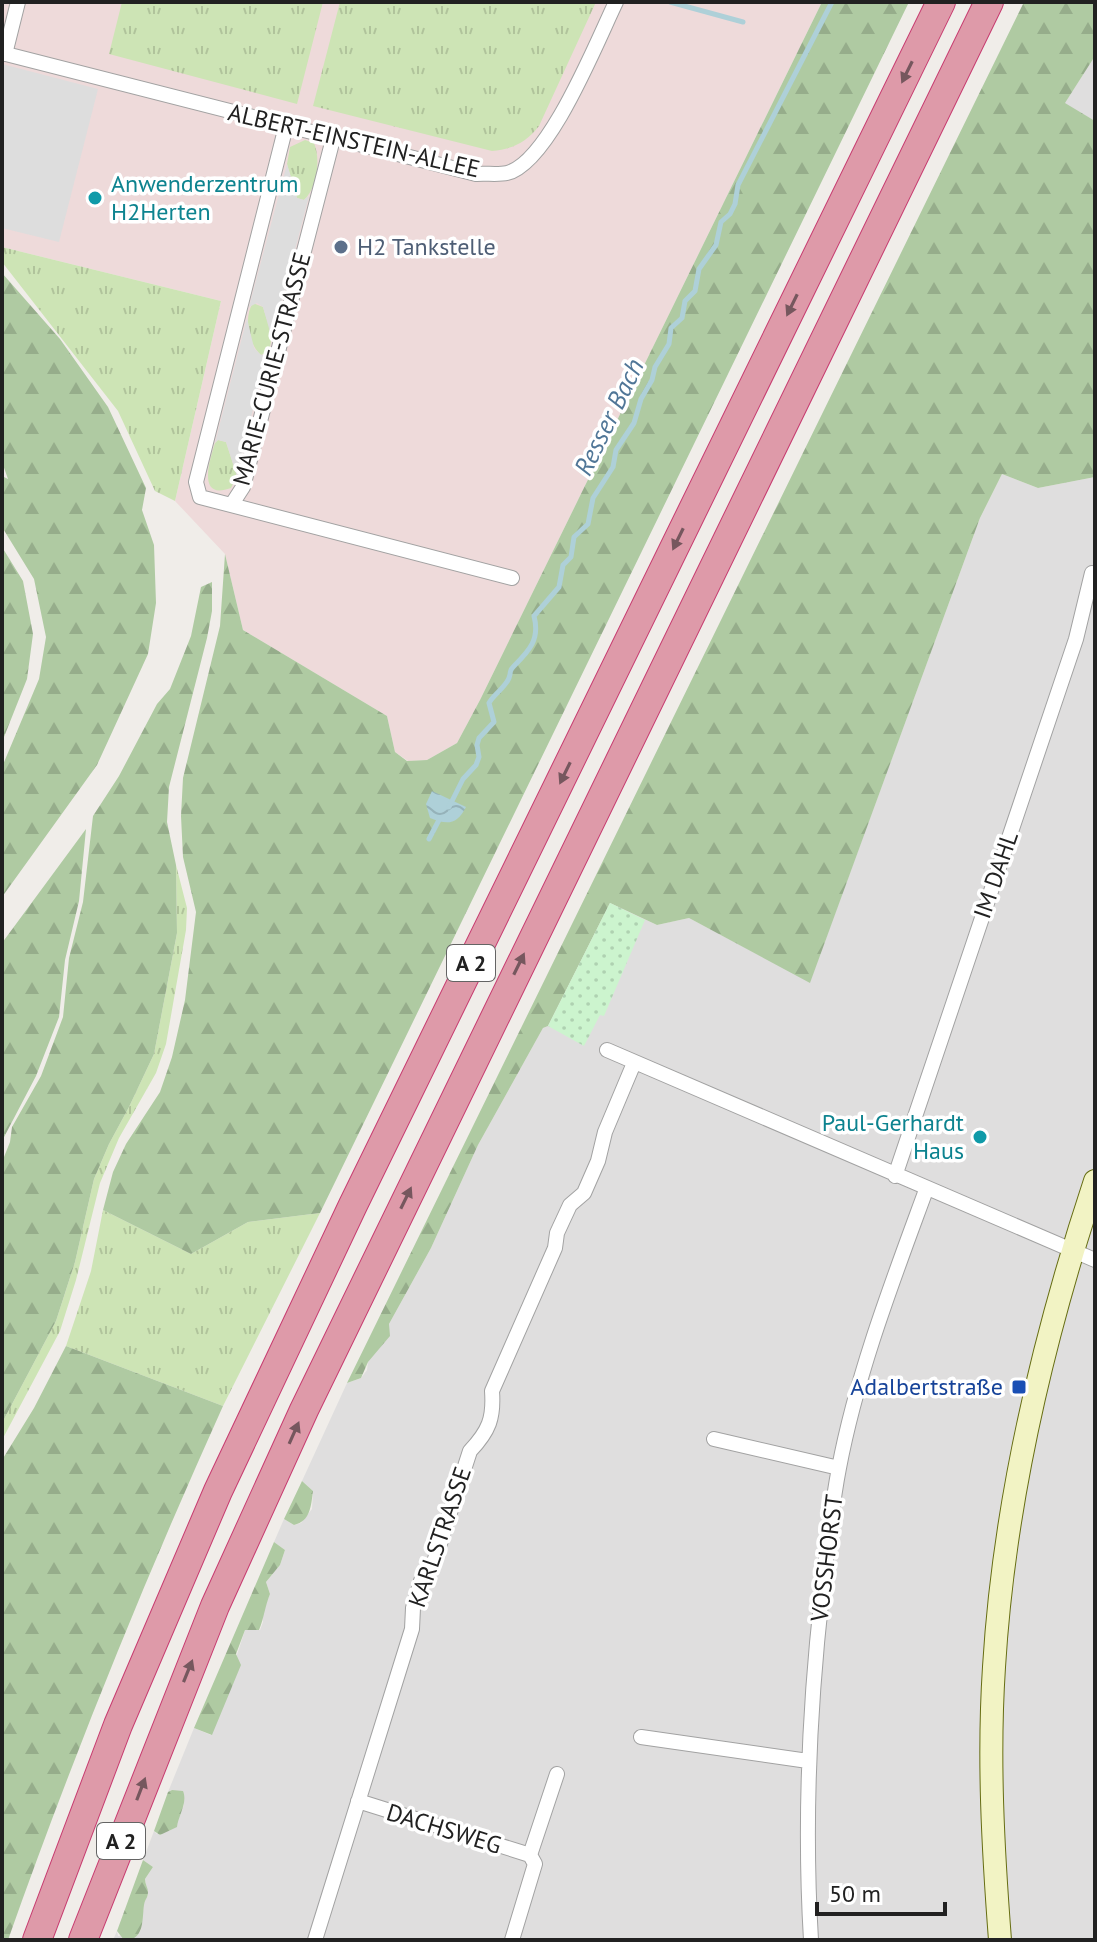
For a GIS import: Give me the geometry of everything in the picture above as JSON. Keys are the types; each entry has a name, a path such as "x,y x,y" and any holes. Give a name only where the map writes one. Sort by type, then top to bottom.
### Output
{"highway":[{"name":"A 2","path":"37,1940 118,1725 225,1477 359,1191 941,2"},
{"name":"A 2","path":"83,1940 215,1606 304,1410 989,2"}],"main road":[{"path":"1000,1940 991,1779 994,1668 1000,1595 1016,1482 1037,1383 1072,1250 1095,1181"}],"street":[{"path":"3,54 18,2"},
{"name":"ALBERT-EINSTEIN-ALLEE","path":"3,54 476,174 509,173 536,153 557,123 616,2"},
{"name":"MARIE-CURIE-STRASSE","path":"286,126 196,482 200,497 512,578"},
{"name":"MARIE-CURIE-STRASSE","path":"232,504 243,487 333,139"},
{"name":"IM DAHL","path":"895,1176 1076,639 1092,573"},
{"path":"607,1050 926,1190 1095,1260"},
{"name":"KARLSTRASSE","path":"315,1940 412,1629 413,1608 421,1581 434,1562 470,1451 483,1437 494,1413 492,1391 555,1248 557,1233 570,1205 584,1193 598,1161 605,1132 634,1063"},
{"name":"VOSSHORST","path":"811,1940 808,1761 817,1638 839,1468 855,1401 888,1295 926,1190"},
{"path":"714,1439 839,1468"},
{"path":"641,1737 808,1761"},
{"name":"DACHSWEG","path":"530,1855 557,1774"},
{"name":"DACHSWEG","path":"358,1801 530,1855 535,1864 512,1940"}],"shaded area":[{"path":"2,2 822,2 457,743 427,760 408,761 395,752 387,716 243,630 225,554 175,501 221,301 2,247"},
{"path":"1095,56 1095,121 1064,104"},
{"path":"2,64 98,89 59,242 2,228"},
{"path":"287,164 297,198 304,200 309,196 272,339 263,307 257,303 249,307"},
{"path":"247,318 254,348 261,355 266,355 237,476 226,442 218,440 215,443"},
{"path":"1002,474 1038,488 1095,477 1095,1940 113,1940 117,1931 118,1936 141,1930 148,1895 145,1879 153,1867 143,1860 154,1831 157,1834 176,1819 184,1805 172,1790 168,1792 194,1728 211,1735 245,1630 260,1630 262,1612 270,1594 266,1582 280,1565 285,1550 274,1542 284,1519 294,1525 301,1523 312,1509 313,1491 302,1481 347,1383 361,1378 367,1370 368,1362 431,1248 478,1145 543,1028 548,1026 610,903 657,925 689,918 810,982 980,518"}],"green space":[{"path":"122,2 323,2 297,104 109,54"},
{"path":"340,2 596,2 539,126 518,144 492,151 313,106"},
{"path":"822,2 909,2 320,1213 248,1222 191,1254 103,1210 113,1172 126,1144 160,1092 172,1057 185,1000 196,912 183,857 183,778 220,626 225,554 243,630 387,716 395,752 407,761 427,760 457,743"},
{"path":"1024,2 1095,2 1095,56 1065,103 1095,121 1095,477 1038,488 1002,474 980,518 810,983 689,918 657,925 610,903 548,1026 543,1028 478,1145 431,1248 389,1324 390,1336 368,1362 361,1378 347,1383"},
{"path":"305,140 314,143 317,165 315,181 304,200 297,198 287,164 290,147"},
{"path":"2,247 221,301 175,501 155,491 118,411 2,262"},
{"path":"2,273 60,339 108,407 146,488 142,510 154,545 156,603 148,654 97,765 2,897 2,767 39,679 46,637 34,579 2,527 2,476 8,479 2,462"},
{"path":"253,303 263,307 271,334 270,347 261,355 253,345 249,330 248,316"},
{"path":"218,440 226,442 237,476 231,488 220,490 213,489 208,476"},
{"path":"2,547 23,581 33,634 27,679 2,742"},
{"path":"212,582 212,611 207,638 169,787 167,822 176,865 177,933 154,1054 94,1179 75,1262 56,1321 2,1423 2,1162 12,1127 41,1076 63,1017 69,958 83,902 93,816 119,776 157,704 170,689 191,636 201,587"},
{"path":"86,829 79,901 65,960 59,1017 36,1076 2,1141 2,943"},
{"path":"176,865 187,908 186,930 166,1044 156,1073 119,1138 100,1183 60,1331 2,1440 2,1423 56,1321 75,1262 94,1179 154,1054 177,933"},
{"path":"610,903 645,920 604,1016 600,1015 584,1046 548,1026"},
{"path":"103,1210 191,1254 248,1222 320,1213 223,1406 66,1346 91,1271"},
{"path":"66,1346 223,1406 110,1671 8,1940 2,1940 2,1460 34,1408"},
{"path":"302,1481 313,1491 312,1502 304,1520 294,1525 284,1519"},
{"path":"274,1542 285,1550 280,1565 266,1582 270,1594 259,1630 245,1630 236,1654 241,1665 212,1735 194,1728"},
{"path":"183,1791 184,1805 177,1827 160,1835 154,1831 168,1792"},
{"path":"143,1860 153,1867 145,1879 148,1894 141,1928 136,1937 124,1940 117,1931"}],"water":[{"path":"432,791 466,807 451,822 430,818 426,804"}],"waterway":[{"path":"670,2 743,22"},
{"name":"Resser Bach","path":"449,807 463,779 476,765 479,738 494,722 489,703 505,685 511,669 525,655 535,638 534,616 559,587 563,565 571,557 574,537 588,524 593,498 613,467 616,450 634,423 655,367 669,344 671,328 682,318 685,301 695,291 699,269 716,245 721,222 735,204 738,185 832,2"},
{"name":"Resser Bach","path":"429,839 440,818"}],"place":[{"name":"Anwenderzentrum H2Herten","path":"95,198"},
{"name":"H2 Tankstelle","path":"341,247"},
{"name":"Paul-Gerhardt Haus","path":"980,1137"},
{"name":"Adalbertstraße","path":"1019,1387"}]}
